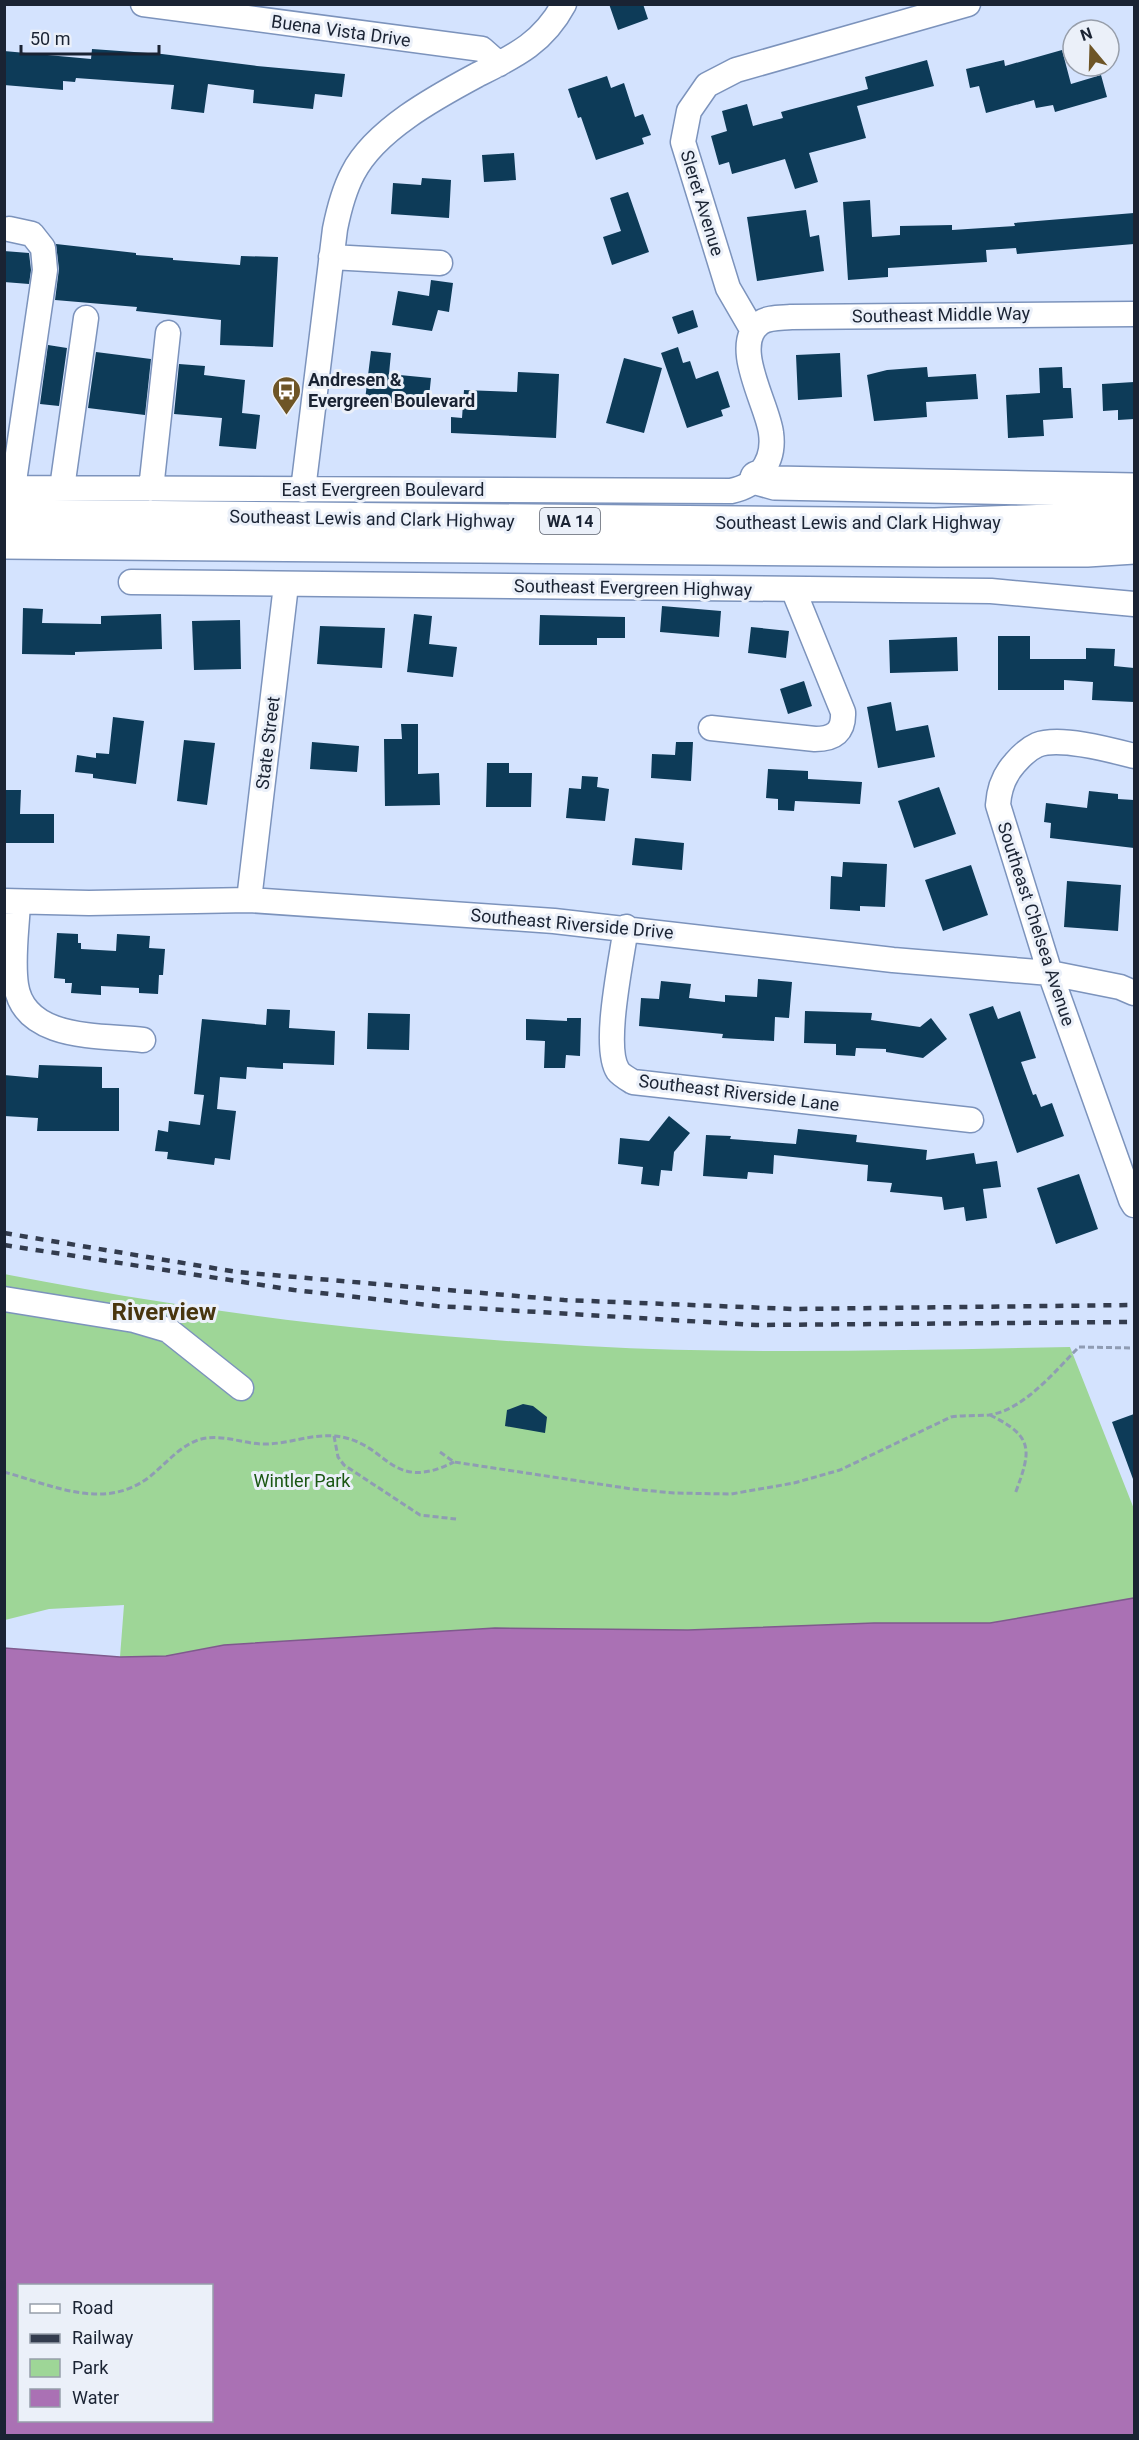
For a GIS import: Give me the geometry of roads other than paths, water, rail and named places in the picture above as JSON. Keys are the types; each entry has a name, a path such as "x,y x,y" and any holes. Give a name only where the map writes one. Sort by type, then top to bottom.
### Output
{"highway":[{"path":"757,478 775,483 1134,490"},
{"name":"Southeast Lewis and Clark Highway","path":"7,497 935,525 1134,518"},
{"name":"Southeast Lewis and Clark Highway","path":"4,542 926,550 1087,550 1134,547"}],"street":[{"name":"Buena Vista Drive","path":"143,4 483,49 499,64"},
{"path":"303,490 335,229 342,196 354,171 375,144 417,109 499,64 541,37 564,4"},
{"name":"Sleret Avenue","path":"753,331 728,288 683,142 689,111 707,85 736,70 968,4"},
{"path":"7,497 45,270 43,248 32,234 9,230"},
{"path":"331,257 440,263"},
{"name":"Southeast Middle Way","path":"753,331 760,322 781,318 1134,314"},
{"path":"62,488 86,318"},
{"path":"753,331 748,349 749,359 770,424 772,443 768,460 757,478"},
{"path":"152,489 168,333"},
{"name":"East Evergreen Boulevard","path":"7,497 62,488 731,491 742,489 757,478"},
{"name":"Southeast Evergreen Highway","path":"131,582 992,591 1134,604"},
{"name":"State Street","path":"249,900 286,585"},
{"path":"711,728 815,739 828,739 840,732 843,712 793,589"},
{"name":"Southeast Chelsea Avenue","path":"1134,756 1066,743 1038,745 1023,754 1008,770 999,790 998,805 1050,973 1134,1205"},
{"name":"Southeast Riverside Drive","path":"11,901 89,903 249,900 431,911 626,927 893,960 1050,973 1120,987 1134,993"},
{"path":"11,901 16,984 18,994 28,1012 36,1020 54,1029 143,1040"},
{"name":"Southeast Riverside Lane","path":"626,927 611,1032 613,1057 618,1072 633,1082 971,1120"},
{"path":"4,1299 134,1320 168,1330 241,1388"}],"water":[{"path":"1134,1598 1134,2435 5,2435 5,1648 120,1657 166,1656 224,1645 495,1628 688,1630 874,1623 990,1623"}],"railway":[{"path":"4,1233 237,1272 564,1300 794,1309 1134,1305"},
{"path":"4,1245 294,1290 437,1306 756,1325 1134,1322"}],"place":[{"name":"Andresen & Evergreen Boulevard","path":"287,416"}],"district":[{"name":"Riverview","path":"164,1312"}],"park label":[{"name":"Wintler Park","path":"302,1481"}]}
